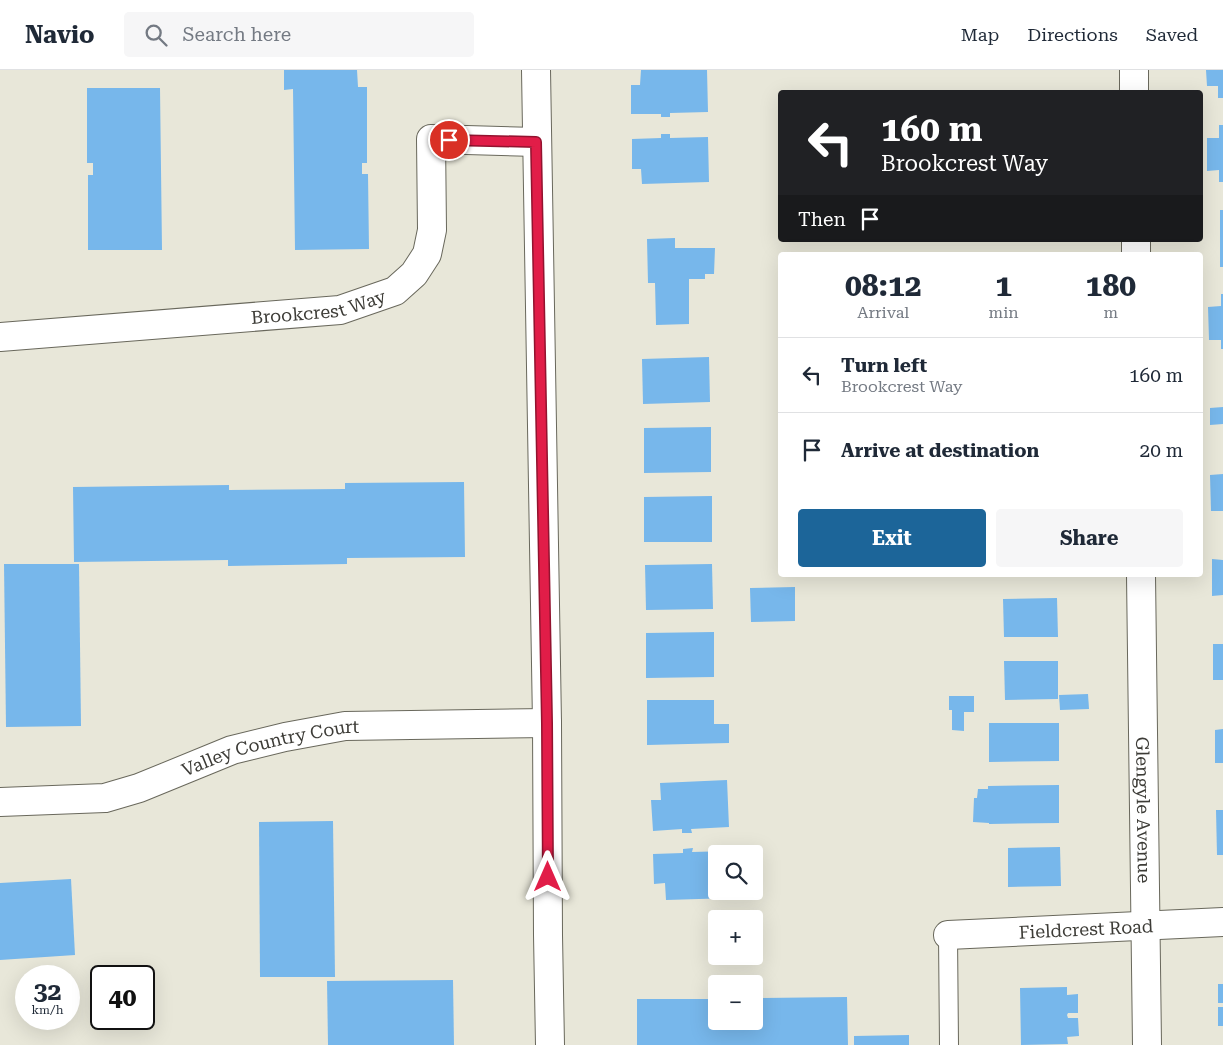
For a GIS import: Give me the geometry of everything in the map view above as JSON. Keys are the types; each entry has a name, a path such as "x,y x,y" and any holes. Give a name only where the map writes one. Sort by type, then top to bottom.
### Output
{"street":[{"path":"536,70 547,723 550,1045"},
{"path":"1134,70 1134,90"},
{"name":"Brookcrest Way","path":"0,337 340,310 395,291 414,274 428,254 432,230 431,139 536,142"},
{"name":"Glengyle Avenue","path":"1141,577 1147,1045"},
{"name":"Valley Country Court","path":"0,802 105,798 139,788 232,750 285,737 345,726 547,723"},
{"name":"Fieldcrest Road","path":"948,935 1223,922"}],"lane":[{"path":"948,935 949,1045"}],"building":[{"path":"284,70 357,70 358,87 367,87 367,163 362,163 362,174 368,174 369,249 295,250 293,89 284,90"},
{"path":"641,70 707,70 708,112 670,113 670,117 661,117 661,114 631,114 631,85 640,85"},
{"path":"1206,70 1223,70 1223,98 1218,98 1218,86 1207,86"},
{"path":"87,88 160,88 162,250 88,250 88,175 93,175 93,163 87,163"},
{"path":"1219,125 1223,125 1223,182 1219,182 1219,170 1207,171 1207,138 1219,138"},
{"path":"661,134 670,134 670,138 708,137 709,182 642,184 641,169 632,169 632,139 661,138"},
{"path":"1220,210 1223,210 1223,267 1220,267"},
{"path":"675,238 675,248 715,248 714,274 705,274 705,279 689,279 689,324 656,325 655,283 648,283 647,239"},
{"path":"1221,294 1223,294 1223,349 1221,349 1221,340 1209,340 1208,307 1221,306"},
{"path":"709,357 710,402 643,404 642,359"},
{"path":"1223,407 1223,424 1210,425 1210,408"},
{"path":"711,427 711,472 644,473 644,428"},
{"path":"1223,474 1223,511 1211,511 1210,475"},
{"path":"464,482 465,557 347,558 347,564 228,566 228,560 74,562 73,487 229,485 229,490 345,489 345,483"},
{"path":"712,496 712,542 644,542 644,497"},
{"path":"1212,559 1223,560 1223,595 1212,596"},
{"path":"4,564 79,564 81,726 6,727"},
{"path":"712,564 713,609 646,610 645,565"},
{"path":"795,587 795,621 751,622 750,588"},
{"path":"1057,598 1058,637 1004,637 1003,599"},
{"path":"714,632 714,677 646,678 646,633"},
{"path":"1213,644 1223,644 1223,680 1213,680"},
{"path":"1004,661 1058,661 1058,699 1005,700"},
{"path":"1088,694 1089,709 1060,710 1059,695"},
{"path":"949,696 974,696 974,712 964,712 964,731 952,730 952,710 949,710"},
{"path":"647,700 714,700 714,724 729,724 729,743 647,745"},
{"path":"989,723 1059,723 1059,761 989,762"},
{"path":"1223,729 1223,763 1215,763 1215,730"},
{"path":"727,780 729,827 691,829 692,833 682,833 682,829 653,831 651,800 661,800 660,783"},
{"path":"1059,785 1059,823 989,824 973,822 974,798 977,798 978,789 988,789 988,786"},
{"path":"1216,810 1223,810 1223,855 1217,855"},
{"path":"333,821 335,977 260,977 259,822"},
{"path":"1060,847 1061,886 1008,887 1008,848"},
{"path":"693,848 692,852 708,852 708,899 666,900 665,883 654,884 653,854 683,853 683,849"},
{"path":"71,879 75,955 0,960 0,883"},
{"path":"453,980 454,1045 328,1045 327,981"},
{"path":"1218,984 1223,984 1223,1003 1218,1003"},
{"path":"1067,987 1067,995 1078,994 1078,1013 1068,1013 1067,1015 1068,1018 1078,1018 1079,1036 1067,1037 1068,1044 1021,1045 1020,988"},
{"path":"847,997 848,1045 637,1045 637,999 708,999 708,1030 763,1030 763,998"},
{"path":"1218,1007 1223,1007 1223,1026 1218,1026"},
{"path":"909,1035 909,1045 854,1045 854,1036"}],"route":[{"path":"449,140 536,142 547,723 548,877"}]}
